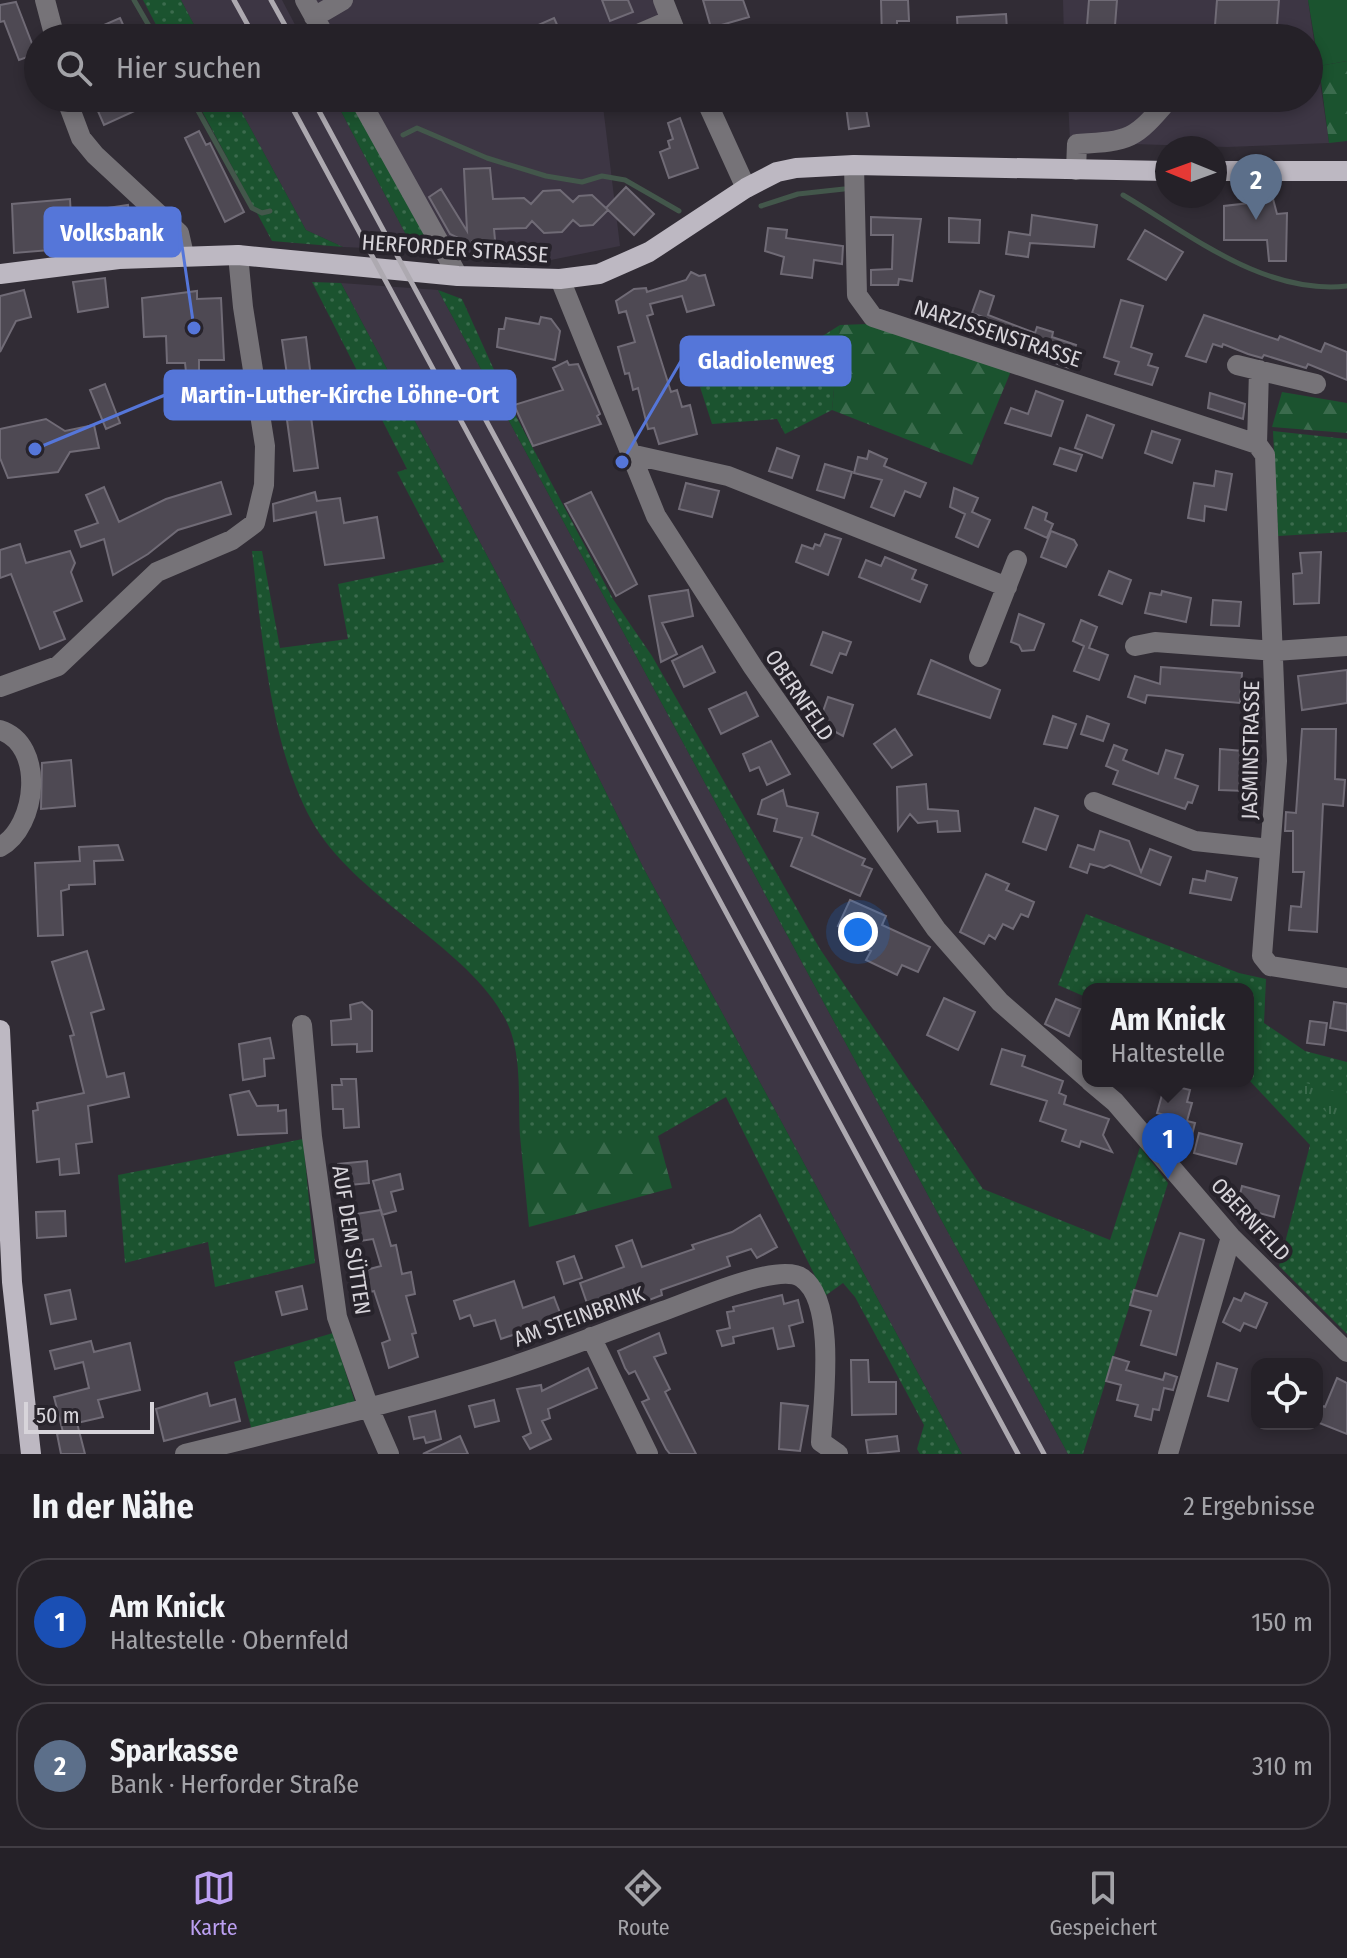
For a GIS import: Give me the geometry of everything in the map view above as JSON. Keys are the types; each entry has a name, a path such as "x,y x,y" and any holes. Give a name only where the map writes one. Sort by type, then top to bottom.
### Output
{"main road":[{"name":"HERFORDER STRASSE","path":"0,274 184,255 238,255 458,276 560,279 599,274 649,252 746,188 777,172 815,165 1155,171"},
{"path":"1227,171 1347,171"},
{"path":"0,1030 12,1282 31,1454"}],"street":[{"path":"45,0 51,24"},
{"path":"309,8 343,0"},
{"path":"663,0 672,24"},
{"path":"71,112 81,138 179,233 184,255"},
{"path":"367,112 458,276"},
{"path":"711,112 746,188"},
{"path":"1076,170 1077,144 1121,142 1140,132 1158,112"},
{"name":"NARZISSENSTRASSE","path":"854,165 857,295 873,317 1261,450"},
{"path":"0,687 58,666 157,572 232,540 255,523 264,485 265,446 238,255"},
{"name":"OBERNFELD","path":"560,279 656,516 753,667 936,929 1000,1002 1082,1074"},
{"path":"1237,365 1316,384"},
{"path":"1259,370 1261,450"},
{"name":"JASMINSTRASSE","path":"1261,450 1275,651 1277,761 1262,956 1270,966 1347,978"},
{"path":"630,454 728,476 1007,587"},
{"path":"979,657 1017,560"},
{"name":"JASMINSTRASSE","path":"1135,646 1155,642 1275,651"},
{"path":"1275,651 1347,646"},
{"path":"0,730 21,740 27,752 30,810 14,838 0,847"},
{"name":"JASMINSTRASSE","path":"1094,802 1195,841 1270,849"},
{"name":"AUF DEM SÜTTEN","path":"302,1025 312,1137 337,1317 389,1454"},
{"name":"OBERNFELD","path":"1097,1087 1115,1102 1231,1237 1347,1352"},
{"path":"1168,1454 1231,1237"},
{"name":"AM STEINBRINK","path":"185,1454 489,1374 739,1284 767,1276 799,1275 810,1285 819,1303 825,1335 821,1442 838,1454"},
{"path":"591,1337 648,1454"}],"shaded area":[{"path":"181,0 282,0 295,24 194,24"},
{"path":"313,0 653,0 661,20 651,24 326,24"},
{"path":"1063,0 1308,0 1312,24 1064,24"},
{"path":"1323,102 1329,143 1227,147 1227,136 1155,136 1155,145 1070,142 1069,112 1323,112"},
{"path":"242,112 341,112 414,250 343,247 306,230"},
{"path":"374,112 604,112 620,246 551,260 452,255"},
{"path":"341,283 438,290 1068,1454 962,1454 644,869 505,589"}],"green space":[{"path":"143,0 181,0 194,24 156,24"},
{"path":"1308,0 1347,0 1347,61 1323,65 1323,24 1312,24"},
{"path":"1347,61 1347,141 1329,143 1323,97 1323,65"},
{"path":"203,112 242,112 306,230 343,247 272,241"},
{"path":"341,112 358,112 434,250 414,250"},
{"path":"312,282 341,283 505,589 644,869 962,1454 920,1454 917,1449 924,1425 855,1297 843,1283 825,1296 726,1097 658,1136 520,1136 516,1053 509,1027 494,1001 447,952 362,880 316,828 288,766 279,731 265,657 252,551 262,551 280,648 348,639 338,584 444,562 397,472 407,469"},
{"path":"438,290 462,299 509,403 613,599 652,656 820,949 983,1189 1110,1240 1140,1147 1168,1183 1083,1454 1068,1454"},
{"path":"867,324 1011,371 972,465 832,410 840,325"},
{"path":"840,325 832,410 785,434 777,419 712,424 700,387 765,372"},
{"path":"1282,392 1347,403 1347,433 1272,427"},
{"path":"1273,431 1347,439 1347,532 1278,536"},
{"path":"1086,914 1239,973 1266,979 1264,1023 1305,1051 1347,1062 1347,1095 1340,1094 1329,1112 1347,1129 1347,1334 1279,1266 1310,1145 1254,1085 1254,983 1082,983 1082,995 1058,985"},
{"path":"1306,1083 1347,1095 1347,1129 1301,1091"},
{"path":"520,1136 658,1136 672,1188 529,1227"},
{"path":"303,1139 315,1263 215,1287 208,1242 125,1263 118,1175"},
{"path":"333,1333 355,1402 252,1431 234,1362"}],"building":[{"path":"602,0 628,0 633,12 610,21"},
{"path":"703,0 743,0 749,17 725,24 710,24"},
{"path":"881,0 908,0 909,21 882,24"},
{"path":"1089,0 1117,0 1115,24 1087,24"},
{"path":"1217,0 1279,0 1277,24 1215,24"},
{"path":"16,2 24,24 24,58 19,60 4,21 0,22 0,5"},
{"path":"1006,14 1007,24 957,24 957,17"},
{"path":"120,18 123,24 106,24"},
{"path":"554,18 557,24 540,24"},
{"path":"98,112 132,112 104,125"},
{"path":"847,112 866,112 869,126 849,129"},
{"path":"680,118 698,168 669,178 660,152 670,148 668,141 673,139 668,123"},
{"path":"199,131 206,145 210,143 244,212 225,222 185,138"},
{"path":"490,168 493,199 524,198 531,204 543,191 560,190 573,202 579,196 592,195 608,210 593,225 580,226 573,220 562,232 544,233 532,221 526,228 494,229 495,240 473,241 478,248 450,234 429,197 441,189 467,231 464,169"},
{"path":"626,187 654,214 634,235 606,208"},
{"path":"70,199 71,218 108,214 107,208 128,205 129,213 137,212 140,234 131,236 132,241 100,246 14,253 12,204"},
{"path":"1258,199 1273,199 1277,214 1287,213 1286,261 1269,261 1267,240 1224,240 1224,208 1258,202"},
{"path":"1032,215 1097,225 1094,247 1030,243 1028,257 1006,254 1009,232 1030,235"},
{"path":"871,217 921,219 912,281 899,279 898,285 871,285 871,270 892,269 893,235 871,235"},
{"path":"949,218 980,220 979,243 949,242"},
{"path":"768,228 787,230 786,238 843,246 842,264 814,260 812,278 781,274 784,257 765,251"},
{"path":"1145,230 1183,252 1166,280 1128,259"},
{"path":"691,272 705,275 714,305 687,312 682,296 650,304 653,314 647,316 671,392 677,390 682,407 690,405 697,434 659,444 654,428 648,429 638,388 633,390 629,373 625,374 618,347 635,342 626,311 619,313 616,301 634,289 646,288 647,292 686,280"},
{"path":"105,278 108,307 78,312 73,282"},
{"path":"24,290 31,317 16,321 0,352 0,296"},
{"path":"197,291 197,299 221,298 224,360 199,360 199,371 186,372 185,363 167,363 166,336 144,337 142,298"},
{"path":"980,291 994,296 988,315 1035,333 1037,327 1053,332 1052,337 1076,345 1069,368 1044,359 1046,354 980,336 986,318 972,313"},
{"path":"1121,300 1143,306 1131,347 1152,354 1148,365 1158,368 1152,385 1115,374 1119,362 1104,357"},
{"path":"1204,315 1278,340 1280,336 1321,352 1325,343 1347,352 1347,380 1308,364 1306,368 1264,355 1262,358 1223,344 1222,347 1213,344 1206,362 1186,356"},
{"path":"541,317 551,319 560,331 555,360 497,347 499,329 504,329 506,318 539,324"},
{"path":"306,337 312,386 289,389 282,340"},
{"path":"567,361 569,365 578,364 600,414 597,416 601,424 533,446 514,405 563,390 553,368"},
{"path":"105,384 120,423 106,429 90,390"},
{"path":"1036,391 1063,401 1051,436 1005,423 1011,408 1028,414"},
{"path":"1210,393 1245,404 1243,419 1208,408"},
{"path":"1087,415 1114,425 1102,458 1075,448"},
{"path":"311,417 318,468 294,471 287,420"},
{"path":"46,419 65,431 94,425 99,448 70,452 58,472 8,478 0,458 0,429"},
{"path":"1152,431 1180,440 1172,463 1145,453"},
{"path":"777,448 799,456 792,478 769,471"},
{"path":"1060,448 1082,455 1076,471 1054,464"},
{"path":"869,451 887,459 884,466 926,483 920,497 905,491 894,516 871,507 882,480 854,473 858,457 867,459"},
{"path":"825,464 852,472 844,498 817,490"},
{"path":"1216,471 1232,474 1226,510 1205,506 1204,521 1188,518 1194,483 1214,486"},
{"path":"221,482 231,514 178,530 148,554 113,575 104,539 81,547 75,531 98,523 86,495 104,487 119,522 166,499"},
{"path":"686,483 719,491 712,517 679,509"},
{"path":"954,488 978,498 972,512 990,520 978,547 956,537 965,514 950,507"},
{"path":"315,492 317,501 340,498 344,523 377,517 384,558 325,565 316,512 274,521 273,504"},
{"path":"591,492 637,584 616,596 565,504"},
{"path":"1033,507 1047,513 1045,520 1053,524 1047,538 1025,528"},
{"path":"1051,531 1074,540 1077,545 1066,567 1041,557"},
{"path":"825,534 841,539 828,575 796,562 802,545 813,549 815,544 820,546"},
{"path":"20,544 26,563 70,551 75,563 71,572 82,601 54,612 65,639 40,649 11,574 0,578 0,550"},
{"path":"1321,552 1319,603 1294,604 1293,574 1302,573 1300,553"},
{"path":"885,557 916,570 912,579 927,585 920,602 859,577 866,560 881,566"},
{"path":"1109,571 1131,580 1122,604 1099,595"},
{"path":"688,590 693,616 662,623 677,654 661,662 649,596"},
{"path":"1162,591 1191,598 1186,622 1145,613 1150,593 1161,595"},
{"path":"1213,600 1241,602 1239,626 1211,625"},
{"path":"1019,614 1044,624 1034,650 1022,651 1019,645 1011,642"},
{"path":"1081,620 1097,627 1089,648 1108,655 1099,680 1074,671 1084,646 1073,641"},
{"path":"823,632 851,642 846,655 840,653 832,673 811,665"},
{"path":"702,646 715,672 684,687 672,661"},
{"path":"931,660 1000,690 990,718 918,694"},
{"path":"1161,667 1242,673 1240,703 1147,695 1145,703 1128,697 1135,676 1160,684"},
{"path":"1347,670 1347,703 1302,710 1298,676"},
{"path":"746,692 758,716 721,734 709,709"},
{"path":"828,697 853,705 843,736 819,723"},
{"path":"1053,716 1076,724 1067,748 1044,744"},
{"path":"1087,716 1109,724 1103,741 1081,734"},
{"path":"895,729 912,755 892,768 874,744"},
{"path":"1302,729 1336,729 1335,779 1345,780 1343,806 1323,804 1317,932 1289,930 1291,906 1301,907 1304,872 1293,872 1293,831 1285,831 1286,812 1296,813"},
{"path":"771,741 790,774 767,785 759,767 750,771 743,754"},
{"path":"1114,745 1127,750 1123,760 1158,774 1166,750 1183,755 1175,778 1198,786 1192,803 1188,802 1185,809 1113,784 1118,771 1106,766"},
{"path":"1220,749 1243,751 1246,791 1219,790"},
{"path":"71,760 75,806 41,809 42,763"},
{"path":"926,784 928,809 958,811 960,831 938,832 937,821 918,823 910,814 898,830 897,787"},
{"path":"783,790 787,806 818,813 812,835 865,859 862,865 872,869 860,896 791,866 802,838 774,831 777,819 758,814 762,800"},
{"path":"1035,808 1058,816 1046,850 1023,842"},
{"path":"1100,831 1129,841 1141,872 1150,849 1171,857 1160,885 1110,865 1104,868 1090,864 1087,873 1070,867 1078,845 1094,850"},
{"path":"118,845 123,860 94,861 95,884 69,885 69,889 61,891 63,935 38,936 35,863 80,861 79,847"},
{"path":"1207,871 1237,878 1231,900 1190,893 1193,879 1205,881"},
{"path":"986,874 1009,884 1006,890 1034,902 1028,917 1021,914 1013,929 1003,924 995,939 989,935 984,944 960,932"},
{"path":"850,900 886,916 882,925 930,947 918,972 902,965 897,975 866,960 871,951 847,941 843,928 838,926"},
{"path":"87,951 104,1009 91,1013 107,1077 124,1073 129,1097 88,1106 92,1142 76,1144 79,1173 60,1175 59,1159 37,1162 33,1111 38,1110 37,1103 84,1093 70,1036 74,1035 52,962"},
{"path":"944,998 975,1012 958,1050 927,1035"},
{"path":"1056,999 1080,1009 1069,1036 1045,1024"},
{"path":"362,1002 372,1011 372,1051 357,1052 357,1044 332,1045 331,1021 351,1019 350,1005"},
{"path":"1334,1002 1347,1004 1347,1031 1330,1028"},
{"path":"1310,1021 1327,1023 1324,1045 1307,1043"},
{"path":"270,1038 274,1058 264,1059 265,1076 243,1080 239,1044"},
{"path":"1002,1049 1025,1056 1022,1066 1063,1081 1059,1093 1066,1096 1064,1104 1109,1119 1103,1135 1112,1152 1081,1141 1079,1147 1062,1141 1066,1130 1040,1121 1047,1101 991,1084"},
{"path":"341,1079 356,1079 359,1127 344,1128 343,1109 333,1109 332,1085 342,1085"},
{"path":"1164,1087 1190,1090 1187,1102 1192,1103 1187,1121 1195,1123 1191,1139 1175,1135 1179,1119 1184,1120 1157,1113"},
{"path":"249,1091 257,1106 278,1105 278,1111 286,1110 287,1133 238,1135 230,1095"},
{"path":"1199,1133 1242,1144 1236,1164 1194,1153"},
{"path":"367,1161 369,1183 340,1186 338,1164"},
{"path":"400,1174 403,1189 391,1192 396,1211 382,1215 373,1181"},
{"path":"1242,1186 1279,1196 1274,1217 1237,1207"},
{"path":"381,1210 391,1246 396,1245 402,1274 411,1272 415,1294 406,1296 416,1333 412,1334 418,1357 389,1368 382,1343 390,1340 374,1291 363,1294 358,1272 381,1266 373,1239 346,1243 343,1221 351,1220 350,1215"},
{"path":"65,1211 66,1236 37,1238 36,1212"},
{"path":"760,1215 777,1247 757,1258 751,1249 727,1257 730,1266 661,1290 662,1295 644,1302 642,1297 591,1315 580,1283 624,1267 616,1246 632,1240 642,1267 694,1249 692,1245 732,1232"},
{"path":"1180,1233 1204,1240 1176,1355 1141,1345 1151,1311 1130,1305 1134,1290 1157,1296"},
{"path":"574,1256 582,1278 564,1284 557,1262"},
{"path":"514,1281 523,1308 554,1297 562,1318 501,1339 495,1320 474,1326 470,1315 460,1319 454,1301"},
{"path":"302,1286 307,1309 282,1315 276,1292"},
{"path":"70,1290 76,1319 51,1324 45,1295"},
{"path":"1245,1293 1267,1303 1256,1328 1244,1323 1240,1331 1223,1322 1234,1298 1241,1301"},
{"path":"782,1295 784,1304 798,1300 803,1322 789,1326 794,1346 778,1349 773,1328 733,1337 734,1343 722,1346 717,1331 730,1328 727,1312 734,1311 733,1307"},
{"path":"659,1333 666,1353 654,1357 670,1389 665,1392 696,1454 670,1454 666,1449 642,1402 649,1399 635,1371 629,1374 618,1351"},
{"path":"91,1341 94,1352 130,1343 140,1390 98,1400 103,1417 77,1423 85,1454 61,1454 57,1434 63,1432 54,1397 89,1388 83,1362 55,1369 50,1351"},
{"path":"1113,1357 1129,1362 1126,1370 1163,1380 1165,1373 1177,1377 1173,1390 1164,1388 1159,1410 1153,1409 1151,1420 1135,1416 1138,1405 1117,1400 1121,1385 1106,1381"},
{"path":"851,1360 868,1360 869,1382 896,1382 896,1414 852,1415"},
{"path":"1217,1363 1237,1369 1228,1401 1208,1396"},
{"path":"588,1368 597,1388 548,1409 550,1418 542,1421 551,1439 530,1449 523,1437 531,1433 517,1389 541,1385 542,1391"},
{"path":"1337,1378 1347,1383 1347,1434 1323,1424 1325,1407"},
{"path":"207,1393 210,1406 235,1399 240,1421 164,1441 156,1409"},
{"path":"494,1400 499,1421 475,1427 469,1406"},
{"path":"781,1403 808,1406 800,1451 779,1449"},
{"path":"435,1411 441,1439 426,1443 424,1437 414,1439 409,1417"},
{"path":"460,1436 468,1454 423,1454"},
{"path":"897,1436 899,1451 868,1454 866,1440"}],"waterway":[{"path":"134,0 148,24"},
{"path":"199,112 252,208 262,213 270,211"},
{"path":"403,135 417,128 487,158 546,176 582,182 602,176 625,180 679,211"},
{"path":"761,206 798,194 844,189"},
{"path":"1123,195 1202,244 1258,272 1316,286 1347,286"}],"railway":[{"path":"234,0 247,24"},
{"path":"271,0 284,24"},
{"path":"295,112 1018,1454"},
{"path":"320,112 1044,1454"}],"place":[{"name":"Sparkasse","path":"1256,220"},
{"name":"Volksbank","path":"194,328"},
{"name":"Martin-Luther-Kirche Löhne-Ort","path":"35,449"},
{"name":"Gladiolenweg","path":"622,462"},
{"name":"Am Knick","path":"1168,1179"}]}
